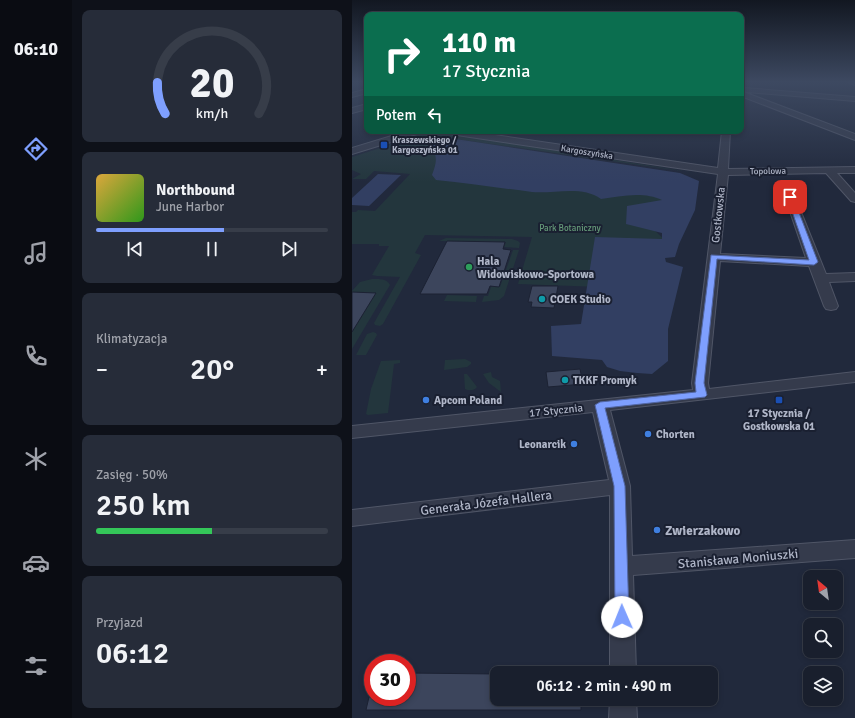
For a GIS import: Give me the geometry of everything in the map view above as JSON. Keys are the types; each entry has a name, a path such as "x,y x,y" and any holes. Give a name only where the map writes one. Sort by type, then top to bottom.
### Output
{"street":[{"path":"802,115 855,137"},
{"path":"352,152 408,134"},
{"name":"Kargoszyńska","path":"472,134 723,168"},
{"name":"Gostkowska","path":"702,395 700,383 726,134"},
{"name":"Topolowa","path":"723,168 855,170"},
{"path":"828,170 855,199"},
{"path":"790,197 831,306"},
{"path":"714,257 814,262"},
{"path":"820,278 855,277"},
{"name":"17 Stycznia","path":"352,432 702,395 855,377"},
{"path":"600,405 620,486 623,666"},
{"name":"Generała Józefa Hallera","path":"352,518 620,486"},
{"name":"Stanisława Moniuszki","path":"622,566 694,562 855,549"},
{"path":"623,706 623,718"}],"green space":[{"name":"Park Botaniczny","path":"453,134 696,173 449,138 440,139 432,143 628,193 658,196 665,201 655,231 665,240 600,287 518,284 532,237 425,235 415,253 421,255 383,324 380,326 375,325 374,323 400,277 372,275 389,246 379,246 379,244 352,244 352,212 356,212 358,210 375,211 410,174 374,171 366,179 352,179 361,174 352,170 352,157 415,137 415,135"},
{"path":"446,238 512,239 520,243 519,248 504,247 506,242 439,241"},
{"path":"513,250 519,250 504,296 499,300 482,302 484,296 488,296 491,287 500,287"},
{"path":"372,279 385,280 390,285 352,349 352,332 376,293 352,291 360,282"},
{"path":"447,295 477,296 476,302 444,301"},
{"path":"373,332 377,335 366,355 356,355 367,334"},
{"path":"465,359 471,362 471,364 467,367 444,370 445,360"},
{"path":"400,360 400,363 394,364 388,413 366,414 371,389 381,361"},
{"path":"491,372 492,377 500,381 501,392 489,383 483,374"},
{"path":"464,374 467,374 477,387 476,388 471,390 465,389"},
{"path":"485,396 495,400 469,401 443,406 443,400"}],"water":[{"path":"449,138 680,173 699,181 695,210 679,244 675,257 665,258 666,262 683,267 668,329 668,361 652,374 620,371 607,367 602,360 552,356 551,326 581,324 595,237 662,239 662,233 626,224 627,206 662,200 655,197 640,195 601,199 585,192 577,191 532,192 436,180 432,175 436,159 430,144 438,140"},
{"path":"378,174 401,175 369,206 352,205 352,198"}],"building":[{"name":"Hala Widowiskowo-Sportowa","path":"447,241 505,242 503,249 511,250 499,287 490,286 487,294 420,294"},
{"name":"COEK Studio","path":"532,286 558,286 554,308 531,307 532,302 528,302"},
{"path":"352,292 376,293 352,332"},
{"name":"TKKF Promyk","path":"580,369 583,384 548,387 546,372"},
{"path":"416,673 490,674 490,706 581,706 581,710 366,710 367,706 416,706"}],"place":[{"name":"Kraszewskiego / Kargoszyńska 01","path":"384,145"},
{"name":"Hala Widowiskowo-Sportowa","path":"469,267"},
{"name":"COEK Studio","path":"542,299"},
{"name":"TKKF Promyk","path":"565,380"},
{"name":"Apcom Poland","path":"426,400"},
{"name":"17 Stycznia / Gostkowska 01","path":"779,400"},
{"name":"Chorten","path":"648,434"},
{"name":"Leonarcik","path":"574,444"},
{"name":"Zwierzakowo","path":"657,530"}],"route":[{"path":"622,617 620,486 600,405 702,395 700,383 714,257 814,262 790,197"}]}
